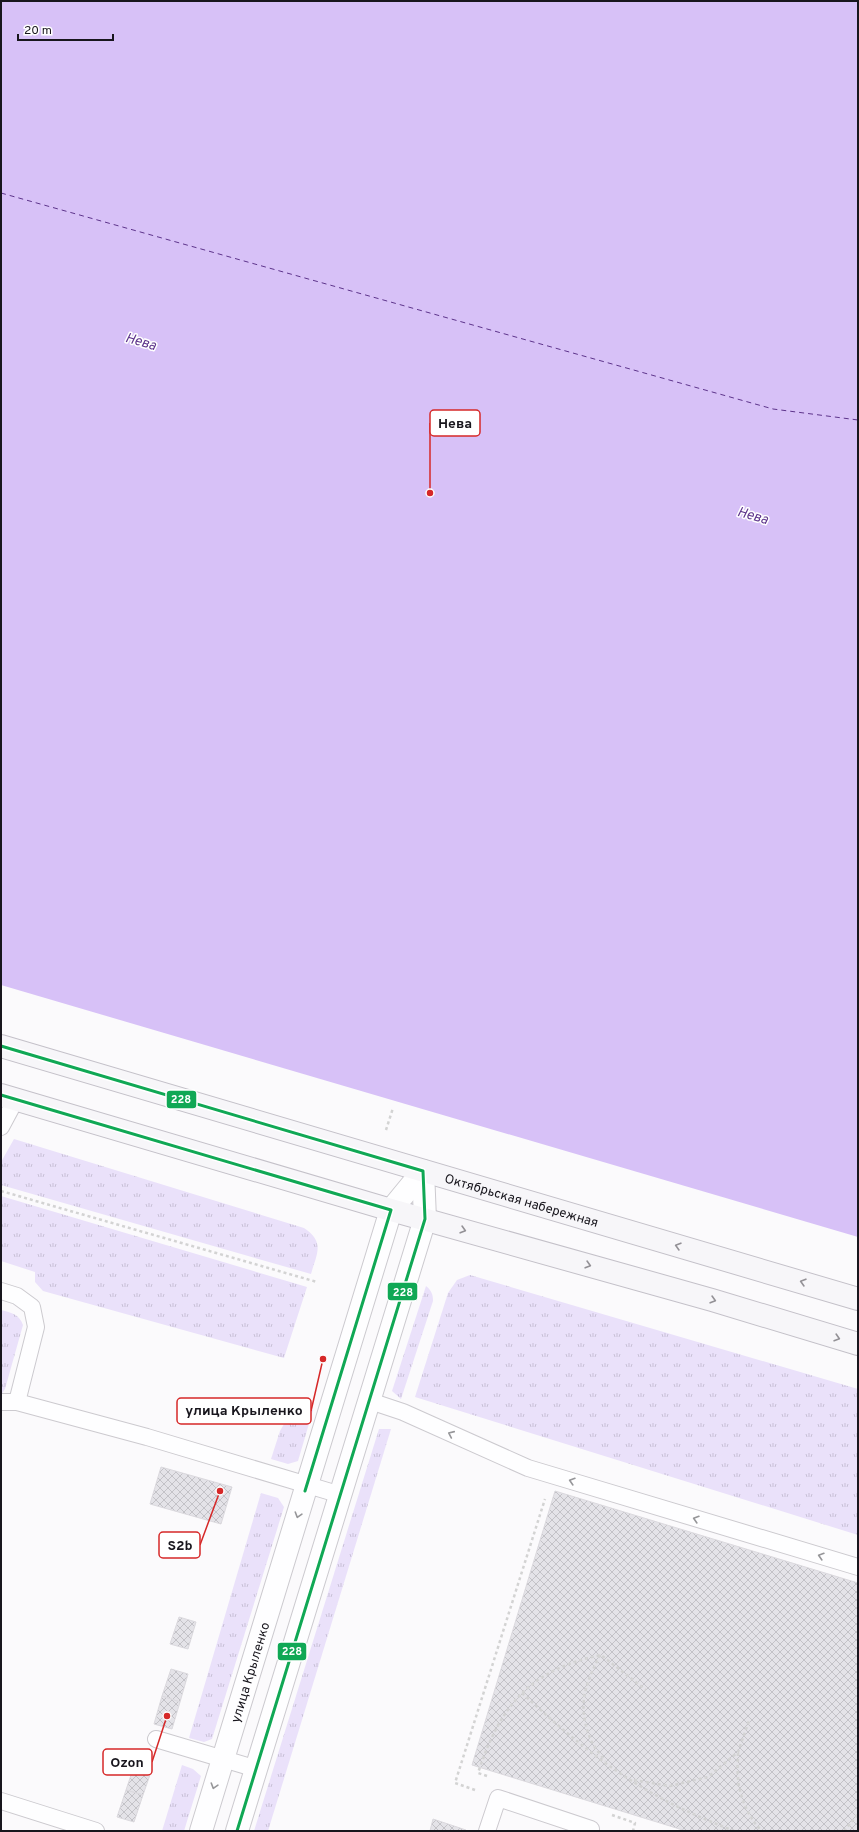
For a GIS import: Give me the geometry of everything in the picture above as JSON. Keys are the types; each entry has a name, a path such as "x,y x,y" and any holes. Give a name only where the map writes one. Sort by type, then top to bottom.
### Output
{"main road":[{"name":"Октябрьская набережная","path":"1,1046 858,1298"},
{"path":"9,1097 391,1210 712,1300 858,1344"}],"street":[{"name":"улица Крыленко","path":"201,1831 391,1210 423,1171"},
{"path":"237,1831 342,1495 425,1219 423,1171"}],"lane":[{"path":"1,1127 9,1097"},
{"path":"1,1291 17,1296 32,1307 36,1327 17,1402"},
{"path":"370,1401 403,1412 528,1468 858,1567"},
{"path":"1,1402 17,1402 147,1437 342,1495"},
{"path":"156,1739 256,1769"},
{"path":"486,1831 498,1798 591,1828"},
{"path":"1,1801 96,1831"}],"path":[{"path":"386,1130 393,1108"},
{"path":"1,1191 317,1282"},
{"path":"498,1798 455,1783 546,1498"},
{"path":"600,1655 646,1690"},
{"path":"478,1773 493,1733 505,1712 522,1694 539,1679 558,1668 579,1660 600,1655"},
{"path":"600,1655 587,1681 583,1710 590,1739 606,1763"},
{"path":"522,1694 563,1732 651,1793 699,1817 734,1831"},
{"path":"749,1721 738,1752 738,1779 744,1805 762,1831"},
{"path":"632,1780 670,1786 708,1776 738,1752"},
{"path":"844,1831 858,1814"},
{"path":"632,1831 635,1823"}],"green space":[{"path":"14,1139 304,1228 315,1238 318,1248 311,1274 1,1185 1,1162"},
{"path":"1,1196 307,1287 284,1358 43,1291 35,1282 35,1272 1,1261"},
{"path":"470,1275 858,1389 858,1535 415,1397 448,1293 457,1280"},
{"path":"426,1286 433,1296 433,1301 401,1399 392,1391"},
{"path":"1,1310 17,1316 23,1325 5,1389 1,1395"},
{"path":"299,1409 313,1410 298,1461 288,1464 271,1459 280,1431 288,1417"},
{"path":"379,1429 391,1429 268,1831 254,1831"},
{"path":"261,1493 278,1498 284,1507 212,1739 204,1742 189,1738"},
{"path":"182,1765 193,1769 201,1776 184,1831 162,1831"}],"water":[{"name":"Нева","path":"1,1 858,1 858,1237 1,985"}],"building":[{"path":"161,1467 232,1487 221,1524 150,1504"},
{"path":"555,1491 858,1583 858,1831 686,1831 472,1765"},
{"path":"179,1617 196,1622 188,1649 170,1644"},
{"path":"171,1669 188,1674 180,1702 162,1696"},
{"path":"162,1696 180,1702 172,1729 154,1724"},
{"path":"135,1763 152,1769 143,1795 126,1790"},
{"path":"126,1790 143,1795 134,1822 117,1817"},
{"path":"433,1819 466,1830 466,1831 430,1831"}],"ferry route":[{"path":"1,193 773,409 858,420"}],"transit line":[{"name":"228","path":"1,1046 423,1171 425,1219 237,1831"},
{"name":"228","path":"1,1095 391,1210 305,1491"}],"place":[{"name":"Нева","path":"430,493"},
{"name":"улица Крыленко","path":"323,1359"},
{"name":"S2b","path":"220,1491"},
{"name":"Ozon","path":"167,1716"}]}
